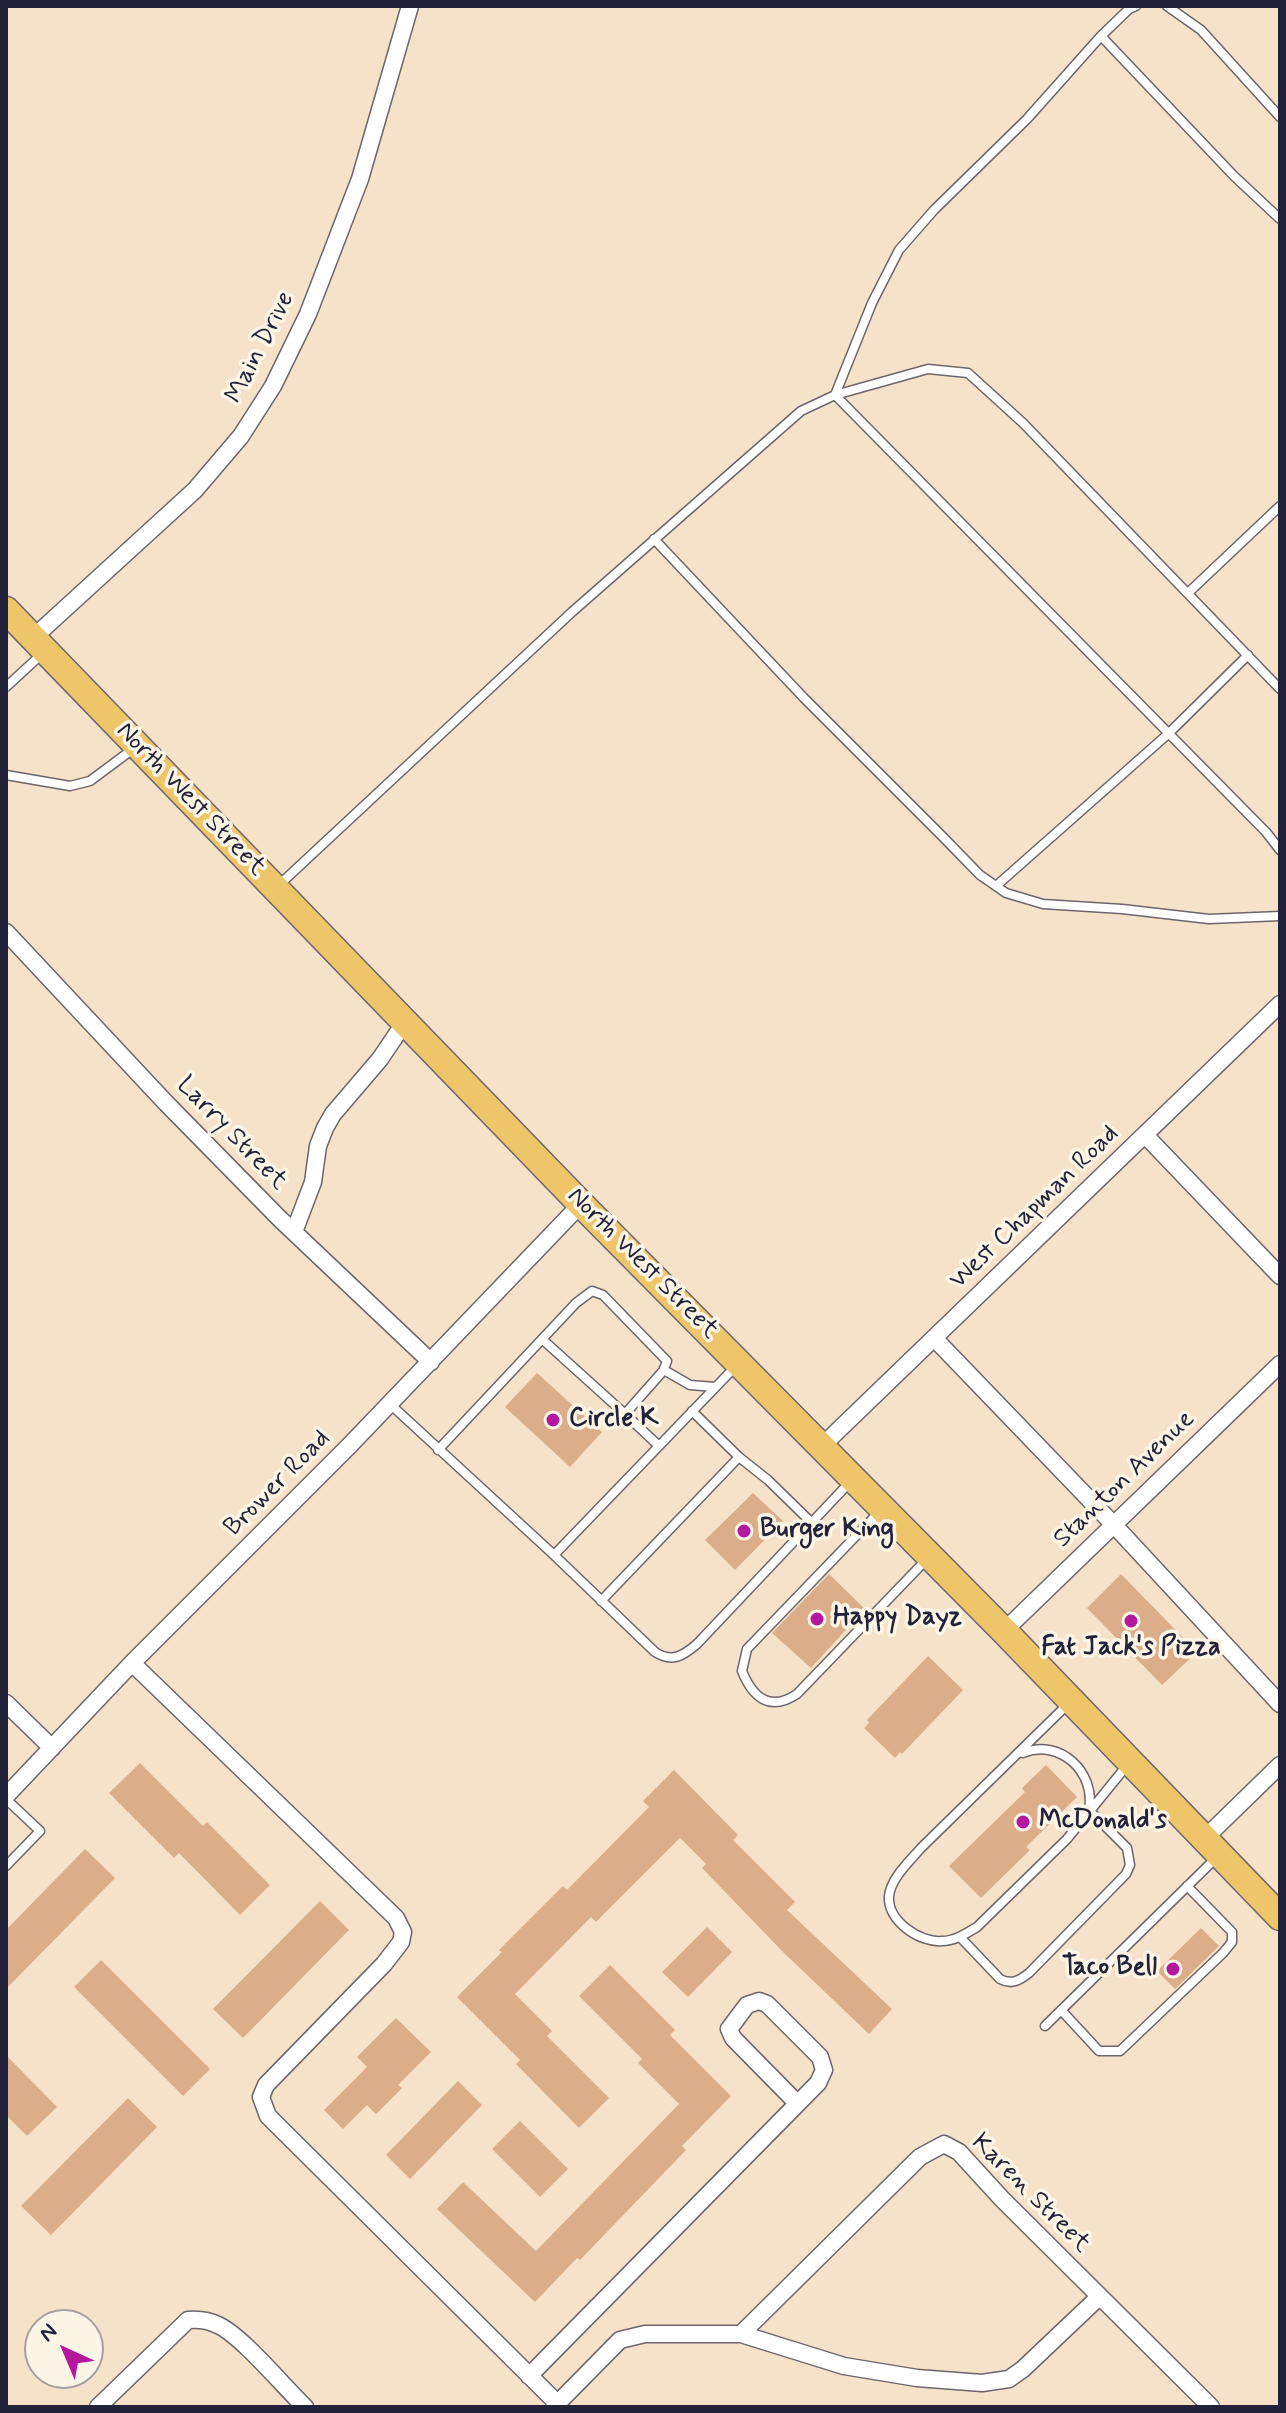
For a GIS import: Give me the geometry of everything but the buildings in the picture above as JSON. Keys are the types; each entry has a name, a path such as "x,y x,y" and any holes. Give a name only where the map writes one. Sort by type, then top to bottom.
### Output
{"main road":[{"name":"North West Street","path":"6,610 581,1204 930,1555 1280,1917"}],"street":[{"name":"Main Drive","path":"40,643 195,490 241,436 273,386 308,314 360,179 410,6"},
{"name":"Larry Street","path":"6,932 166,1103 294,1232 431,1362"},
{"name":"West Chapman Road","path":"822,1446 1280,1004"},
{"path":"294,1232 313,1182 318,1146 325,1128 405,1022"},
{"path":"1145,1135 1280,1276"},
{"name":"Brower Road","path":"6,1797 132,1663 271,1526 581,1204"},
{"path":"934,1338 1280,1704"},
{"name":"Stanton Avenue","path":"1004,1631 1280,1364"},
{"path":"132,1663 396,1918 403,1932 401,1942 347,2004 266,2085 261,2097 268,2116 475,2319 556,2405 620,2340 645,2334 741,2334 844,2366 917,2378 982,2383 1009,2379 1099,2297"},
{"path":"6,1703 52,1748"},
{"path":"1212,1847 1280,1765"},
{"path":"529,2376 818,2083 824,2070 820,2057 767,2004 759,2001 747,2005 729,2029 733,2038 797,2103"},
{"name":"Karen Street","path":"741,2334 920,2157 944,2144 959,2152 1211,2407"},
{"path":"98,2407 188,2320 202,2319 220,2325 234,2336 305,2407"}],"lane":[{"path":"835,395 872,303 899,250 934,210 1027,119 1101,36 1136,6"},
{"path":"1167,6 1201,30 1280,117"},
{"path":"1101,36 1234,176 1280,219"},
{"path":"275,888 472,703 801,411 835,395 928,369 968,373 1023,423 1280,689"},
{"path":"835,395 1266,832 1280,850"},
{"path":"1188,593 1280,506"},
{"path":"654,539 804,698 980,875 1006,893 1043,904 1209,919 1280,916"},
{"path":"6,687 40,643"},
{"path":"996,886 1168,734 1248,655"},
{"path":"6,775 70,786 90,781 138,745"},
{"path":"438,1450 542,1339 592,1291 597,1292 667,1361 664,1370 625,1414"},
{"path":"542,1339 659,1446"},
{"path":"554,1555 739,1362"},
{"path":"664,1370 690,1385 715,1387"},
{"path":"390,1404 601,1601 662,1656 671,1659 697,1644 854,1478"},
{"path":"692,1411 812,1523"},
{"path":"601,1601 739,1457"},
{"path":"883,1508 814,1576 747,1649 742,1671 753,1692 760,1698 777,1703 797,1694 930,1555"},
{"path":"1072,1701 921,1848 899,1874 889,1896 898,1919 915,1935 927,1940 941,1942 960,1937 991,1916 1067,1839 1130,1762"},
{"path":"960,1937 1003,1981 1018,1980 1029,1973 1108,1893 1126,1874 1130,1865 1127,1848 1089,1810 1089,1787 1081,1770 1068,1757 1046,1748 1031,1750 1014,1758"},
{"path":"6,1797 40,1831 6,1866"},
{"path":"1045,2026 1187,1886 1212,1847"},
{"path":"1061,2010 1099,2051 1120,2051 1223,1953 1232,1942 1232,1932 1187,1886"}],"place":[{"name":"Circle K","path":"553,1420"},
{"name":"Burger King","path":"744,1531"},
{"name":"Happy Dayz","path":"817,1619"},
{"name":"Fat Jack's Pizza","path":"1131,1621"},
{"name":"McDonald's","path":"1023,1822"},
{"name":"Taco Bell","path":"1173,1969"}]}
